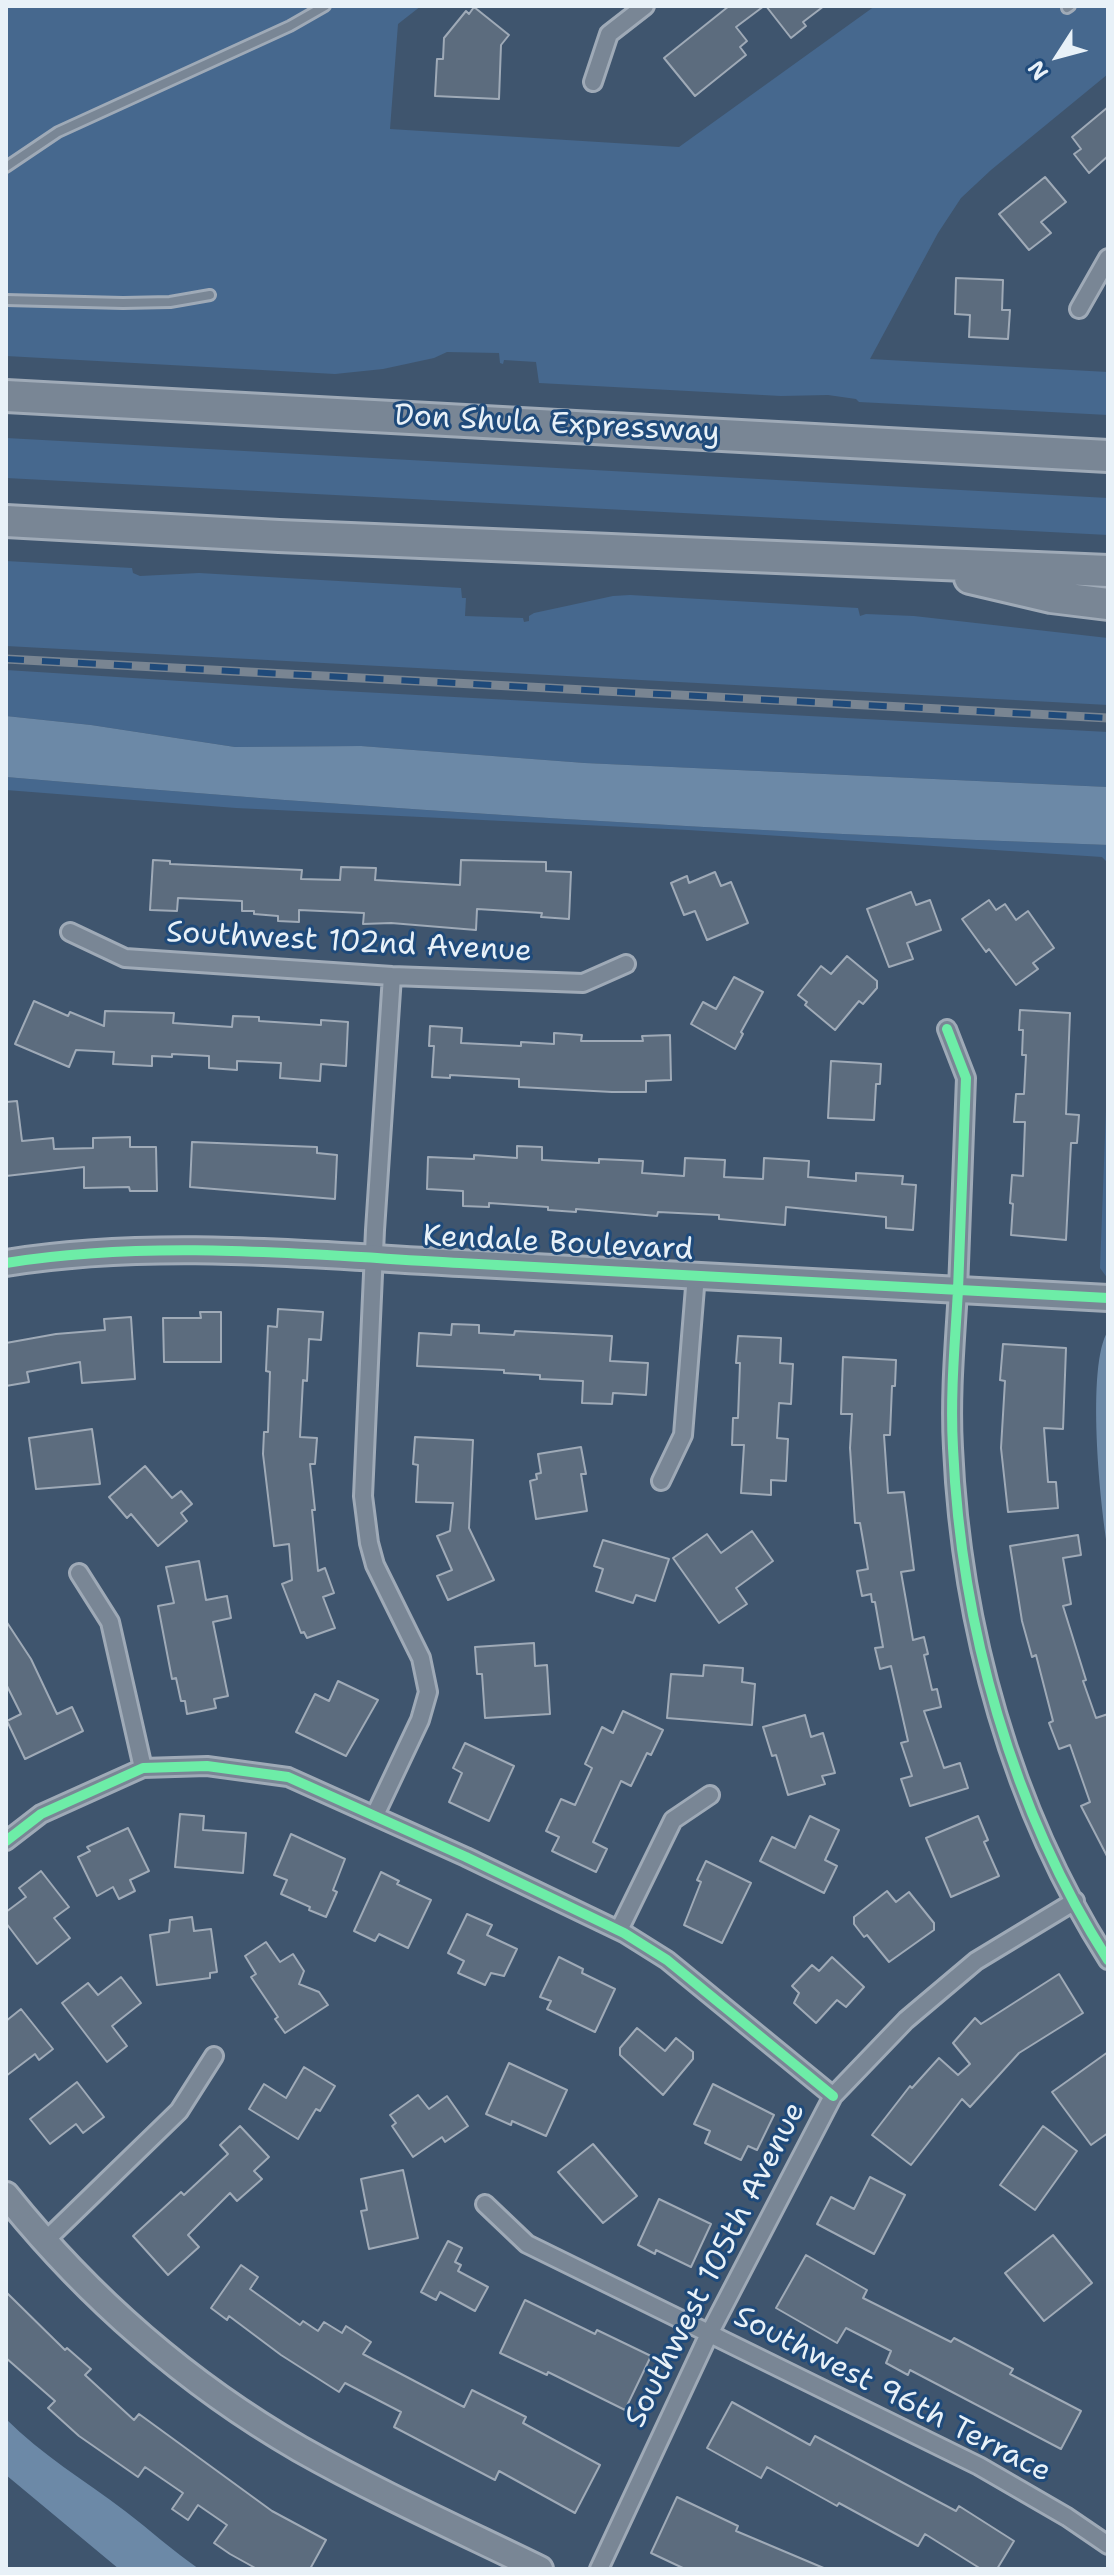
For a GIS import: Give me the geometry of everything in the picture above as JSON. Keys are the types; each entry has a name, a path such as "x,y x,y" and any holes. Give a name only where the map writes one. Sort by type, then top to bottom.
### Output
{"highway":[{"name":"Don Shula Expressway","path":"6,396 1108,456"},
{"path":"6,521 279,536 1108,571"},
{"path":"890,561 1051,597 1108,604"}],"street":[{"path":"593,82 609,34 645,6"},
{"path":"1079,309 1108,258"},
{"name":"Southwest 102nd Avenue","path":"70,932 125,958 392,976 583,983 626,964"},
{"path":"375,1815 420,1720 428,1692 421,1658 375,1565 365,1521 362,1471 392,976"},
{"path":"947,1029 966,1078 953,1376 953,1450 961,1547 976,1629 1002,1723 1032,1811 1075,1901 1108,1960"},
{"name":"Kendale Boulevard","path":"6,1263 83,1253 136,1251 374,1258 1108,1298"},
{"path":"661,1481 683,1435 696,1275"},
{"path":"79,1573 110,1622 143,1768"},
{"path":"6,1841 41,1814 143,1768 207,1766 288,1777 619,1930 667,1960 833,2096"},
{"path":"619,1930 673,1820 710,1795"},
{"name":"Southwest 105th Avenue","path":"599,2569 709,2334 833,2096 906,2020 976,1961 1075,1901"},
{"path":"45,2241 179,2111 214,2056"},
{"path":"6,2195 100,2298 149,2342 220,2397 260,2424 355,2478 540,2569"},
{"name":"Southwest 96th Terrace","path":"485,2204 527,2244 979,2466 1108,2545"}],"lane":[{"path":"6,167 58,132 290,26 325,6"},
{"path":"6,300 170,302 210,295"}],"shaded area":[{"path":"6,6 421,6 398,24 390,129 679,147 875,6 1108,6 1108,74 961,198 938,233 870,359 1108,372 1108,415 859,402 828,395 781,396 539,383 536,362 504,360 503,364 500,363 499,353 447,352 434,358 383,369 335,374 6,356"},
{"path":"6,438 1108,498 1108,535 6,478"},
{"path":"6,561 132,568 133,573 140,576 199,573 461,588 462,598 466,598 465,616 523,618 524,622 529,621 529,616 534,613 630,595 858,608 860,616 914,616 1108,638 1108,705 6,646"},
{"path":"6,670 1108,732 1108,787 585,763 361,746 235,747 91,725 6,716"},
{"path":"6,716 91,725 235,747 361,746 585,763 1108,787 1108,845 832,834 557,818 281,800 6,777"},
{"path":"6,777 281,800 557,818 832,834 1108,845 1108,863 1102,857 688,830 236,808 6,790"},
{"path":"1108,1057 1106,1256 1108,1279 1100,1268"},
{"path":"1108,1331 1108,1550 1099,1470 1096,1404 1101,1348"},
{"path":"6,2419 49,2456 199,2569 119,2569 6,2475"}],"building":[{"path":"729,6 764,6 736,27 747,41 740,47 746,55 695,96 664,58"},
{"path":"766,6 824,6 803,22 806,26 791,38"},
{"path":"474,7 509,35 501,45 499,99 435,96 437,59 443,59 444,38 466,11 469,14"},
{"path":"1108,107 1108,156 1089,173 1074,154 1081,149 1072,137"},
{"path":"1045,177 1066,202 1041,222 1051,233 1029,250 999,214"},
{"path":"956,278 1003,280 1002,310 1010,310 1008,339 969,337 970,315 955,314"},
{"path":"153,860 170,861 170,864 302,870 301,879 340,880 341,867 376,868 375,880 460,885 461,860 546,862 546,871 571,872 569,919 541,917 542,913 477,909 476,930 391,923 363,924 364,913 299,910 299,922 278,921 278,916 242,911 242,901 178,898 177,911 150,910"},
{"path":"715,872 721,886 731,882 748,923 707,940 695,911 684,915 671,883 687,876 689,883"},
{"path":"911,892 916,905 930,900 941,930 907,943 913,959 889,967 867,909"},
{"path":"989,900 996,910 1005,904 1016,920 1028,911 1054,948 1033,963 1038,969 1016,985 962,919"},
{"path":"847,956 877,981 877,988 863,1004 859,1001 835,1030 805,1005 807,1002 798,995 821,966 831,974"},
{"path":"734,977 763,992 735,1049 691,1024 703,1002 716,1009"},
{"path":"34,1001 68,1016 70,1012 104,1026 105,1011 174,1013 173,1023 232,1027 233,1016 321,1025 321,1020 348,1022 346,1066 321,1064 320,1081 280,1078 281,1063 237,1061 237,1070 209,1068 209,1056 172,1054 172,1057 152,1056 152,1066 113,1064 114,1052 76,1050 69,1067 15,1044"},
{"path":"1020,1010 1070,1013 1066,1114 1079,1115 1077,1143 1071,1143 1066,1240 1011,1235 1012,1175 1023,1176 1025,1122 1014,1122 1016,1094 1024,1094 1026,1055 1022,1055"},
{"path":"430,1026 462,1028 461,1043 521,1046 521,1042 554,1044 554,1033 582,1035 581,1041 643,1041 642,1036 670,1035 671,1080 646,1081 646,1092 612,1092 519,1087 519,1079 450,1075 450,1078 432,1077 434,1046 429,1046"},
{"path":"831,1061 881,1064 880,1084 876,1084 874,1120 828,1118"},
{"path":"17,1101 22,1141 53,1138 54,1149 93,1148 93,1138 130,1137 130,1147 156,1147 157,1191 130,1191 129,1187 84,1188 84,1167 6,1176 6,1102"},
{"path":"192,1142 317,1147 317,1153 337,1155 335,1199 190,1187"},
{"path":"517,1146 542,1147 542,1160 599,1163 599,1159 643,1161 642,1173 684,1176 685,1158 725,1160 724,1177 763,1179 764,1158 809,1161 808,1177 856,1181 856,1173 903,1176 902,1184 916,1185 913,1230 886,1228 886,1217 786,1207 785,1225 719,1219 719,1215 658,1212 657,1216 576,1209 576,1212 489,1203 489,1207 463,1206 463,1191 427,1189 428,1157 474,1159 474,1155 517,1158"},
{"path":"278,1309 323,1312 321,1340 309,1339 300,1437 317,1438 315,1464 310,1464 315,1510 312,1510 318,1571 325,1568 334,1593 323,1597 335,1628 307,1638 304,1632 301,1633 282,1584 292,1580 289,1544 274,1546 263,1454 264,1432 268,1432 268,1326 277,1327"},
{"path":"200,1312 221,1312 221,1362 164,1362 163,1318 201,1318"},
{"path":"131,1317 135,1379 82,1383 80,1362 27,1372 29,1382 6,1386 6,1343 56,1334 105,1330 104,1319"},
{"path":"452,1324 479,1325 479,1333 514,1335 515,1331 612,1336 610,1361 648,1363 646,1395 613,1393 612,1404 582,1403 583,1381 540,1379 540,1375 504,1373 504,1370 417,1366 419,1333 451,1335"},
{"path":"738,1336 781,1338 780,1363 793,1364 791,1404 779,1403 777,1438 788,1439 786,1481 771,1480 771,1495 741,1493 744,1445 732,1445 733,1418 738,1418"},
{"path":"1003,1344 1066,1348 1063,1429 1044,1428 1048,1482 1056,1482 1058,1508 1008,1512 1001,1448 1005,1381 1000,1380"},
{"path":"843,1357 896,1360 890,1435 884,1435 888,1493 904,1492 914,1570 901,1572 913,1640 924,1637 928,1654 924,1655 932,1690 937,1689 941,1707 924,1711 944,1768 960,1763 968,1788 910,1806 901,1779 912,1776 901,1743 908,1741 891,1666 880,1669 875,1648 883,1647 875,1602 872,1602 871,1594 862,1596 857,1571 868,1569 860,1523 855,1523 850,1448 852,1414 841,1414"},
{"path":"92,1429 100,1484 36,1489 29,1438"},
{"path":"415,1437 473,1440 469,1528 494,1580 448,1600 437,1576 452,1570 437,1536 450,1531 453,1503 416,1502 418,1465 413,1464"},
{"path":"581,1447 586,1474 581,1474 587,1511 536,1519 530,1481 537,1479 536,1474 541,1473 538,1454"},
{"path":"145,1466 172,1498 181,1491 192,1504 181,1513 187,1521 158,1546 131,1514 127,1518 109,1497"},
{"path":"752,1531 773,1561 736,1588 747,1604 719,1623 673,1558 707,1534 721,1553"},
{"path":"1078,1535 1081,1555 1063,1558 1071,1604 1063,1606 1096,1718 1108,1714 1108,1858 1081,1806 1090,1802 1070,1745 1059,1749 1049,1723 1053,1721 1036,1655 1032,1657 1022,1621 1010,1546"},
{"path":"603,1540 669,1559 655,1601 636,1595 633,1603 596,1591 603,1569 594,1566"},
{"path":"199,1561 206,1600 227,1596 231,1618 213,1622 228,1696 214,1699 216,1708 187,1714 176,1678 172,1679 158,1606 174,1603 166,1567"},
{"path":"6,1621 31,1659 57,1714 72,1707 83,1731 25,1759 7,1721 21,1714 6,1684"},
{"path":"534,1643 535,1666 547,1665 550,1714 485,1718 482,1674 477,1674 475,1647"},
{"path":"704,1665 743,1668 742,1682 755,1684 752,1725 667,1718 671,1674 703,1676"},
{"path":"338,1681 378,1700 346,1756 296,1732 315,1694 329,1701"},
{"path":"623,1711 663,1730 651,1755 647,1753 631,1786 621,1781 593,1842 607,1849 596,1872 552,1851 559,1837 546,1831 561,1799 575,1805 592,1768 585,1764 602,1727 613,1733"},
{"path":"805,1715 811,1737 823,1733 835,1773 822,1776 825,1784 788,1795 776,1755 772,1756 763,1727"},
{"path":"465,1743 514,1766 489,1821 449,1802 462,1773 453,1768"},
{"path":"180,1814 204,1816 203,1830 246,1833 243,1873 175,1867"},
{"path":"810,1816 839,1830 825,1860 837,1866 824,1893 760,1861 772,1837 795,1848"},
{"path":"978,1816 988,1840 984,1842 999,1876 951,1897 926,1838"},
{"path":"128,1828 149,1871 130,1880 135,1891 119,1899 113,1887 97,1896 78,1857 90,1851 87,1847"},
{"path":"291,1834 345,1859 333,1890 337,1892 326,1917 281,1894 287,1880 274,1875"},
{"path":"706,1861 751,1883 722,1943 684,1925"},
{"path":"41,1871 69,1907 54,1918 70,1938 37,1964 6,1923 6,1912 26,1897 19,1888"},
{"path":"381,1872 399,1881 397,1884 431,1900 408,1948 379,1934 375,1941 354,1931"},
{"path":"887,1891 896,1902 909,1892 934,1923 934,1930 889,1962 854,1924 854,1917"},
{"path":"467,1914 492,1925 487,1935 517,1949 504,1976 491,1973 485,1985 458,1973 464,1961 448,1953"},
{"path":"192,1917 194,1931 211,1929 217,1972 210,1973 210,1978 157,1985 150,1935 169,1932 170,1920"},
{"path":"266,1942 280,1962 293,1954 304,1971 299,1984 319,1992 328,2005 285,2033 251,1977 256,1974 245,1956"},
{"path":"559,1957 583,1969 582,1973 615,1989 595,2032 547,2009 551,2001 540,1997"},
{"path":"832,1957 864,1987 846,2007 837,2000 816,2023 794,2003 799,1993 792,1986 812,1965 819,1971"},
{"path":"1059,1974 1083,2013 1019,2053 970,2107 962,2099 911,2165 872,2135 910,2086 912,2088 939,2058 958,2075 970,2064 953,2043 975,2018 981,2024"},
{"path":"121,1977 141,2003 112,2026 127,2046 107,2062 62,2003 88,1983 98,1995"},
{"path":"21,2009 53,2049 39,2060 35,2054 6,2076 6,2021"},
{"path":"637,2028 665,2051 676,2038 693,2052 693,2059 663,2095 620,2055 620,2048"},
{"path":"1108,2052 1108,2133 1091,2145 1052,2092"},
{"path":"509,2063 567,2090 546,2136 486,2114"},
{"path":"304,2067 335,2086 320,2111 316,2109 298,2139 249,2109 264,2084 286,2098"},
{"path":"77,2082 104,2117 83,2133 76,2124 50,2144 30,2119"},
{"path":"713,2084 774,2115 757,2150 748,2146 741,2160 705,2143 710,2131 694,2124"},
{"path":"418,2095 429,2109 447,2096 468,2126 445,2142 442,2137 413,2157 392,2126 396,2123 390,2115"},
{"path":"240,2126 269,2157 254,2171 262,2179 237,2201 230,2193 188,2235 199,2247 168,2275 133,2236 228,2154 220,2145"},
{"path":"1043,2126 1077,2151 1035,2210 1000,2185"},
{"path":"593,2144 637,2196 603,2223 558,2172"},
{"path":"403,2170 418,2238 369,2249 361,2211 367,2210 361,2179"},
{"path":"870,2177 905,2195 874,2254 817,2224 831,2197 854,2209"},
{"path":"659,2199 711,2224 691,2267 638,2245"},
{"path":"1053,2235 1092,2283 1044,2321 1005,2273"},
{"path":"448,2241 462,2248 455,2262 461,2265 458,2271 488,2287 475,2311 440,2292 436,2300 421,2292"},
{"path":"806,2255 867,2290 863,2298 951,2342 954,2338 1013,2369 1010,2374 1081,2411 1061,2449 910,2370 908,2375 886,2363 891,2351 846,2328 837,2343 776,2308"},
{"path":"241,2265 258,2277 250,2289 300,2325 303,2321 318,2331 324,2322 342,2333 346,2326 371,2342 363,2354 464,2407 472,2390 526,2417 523,2423 600,2465 575,2513 499,2471 495,2480 394,2427 401,2412 345,2383 339,2392 281,2355 229,2316 227,2320 211,2308"},
{"path":"6,2292 65,2350 67,2348 91,2369 85,2375 134,2420 139,2414 272,2511 326,2540 310,2569 257,2569 230,2554 214,2543 227,2525 198,2505 188,2520 172,2509 183,2493 145,2467 138,2477 79,2436 48,2408 55,2401 6,2358"},
{"path":"525,2300 595,2334 597,2330 651,2356 625,2410 548,2372 547,2375 500,2353"},
{"path":"732,2402 810,2445 815,2436 956,2511 959,2506 1014,2541 997,2569 981,2569 925,2534 918,2546 767,2467 761,2478 707,2448"},
{"path":"677,2497 738,2526 736,2531 826,2569 685,2569 651,2553"}],"railway":[{"path":"6,659 1108,718"}],"cycle path":[{"path":"947,1029 966,1078 952,1408 958,1515 967,1582 980,1649 1019,1779 1044,1842 1108,1960"},
{"path":"6,1263 119,1252 233,1251 1108,1298"},
{"path":"6,1841 41,1814 143,1768 207,1766 288,1777 624,1933 667,1960 833,2096"}]}
